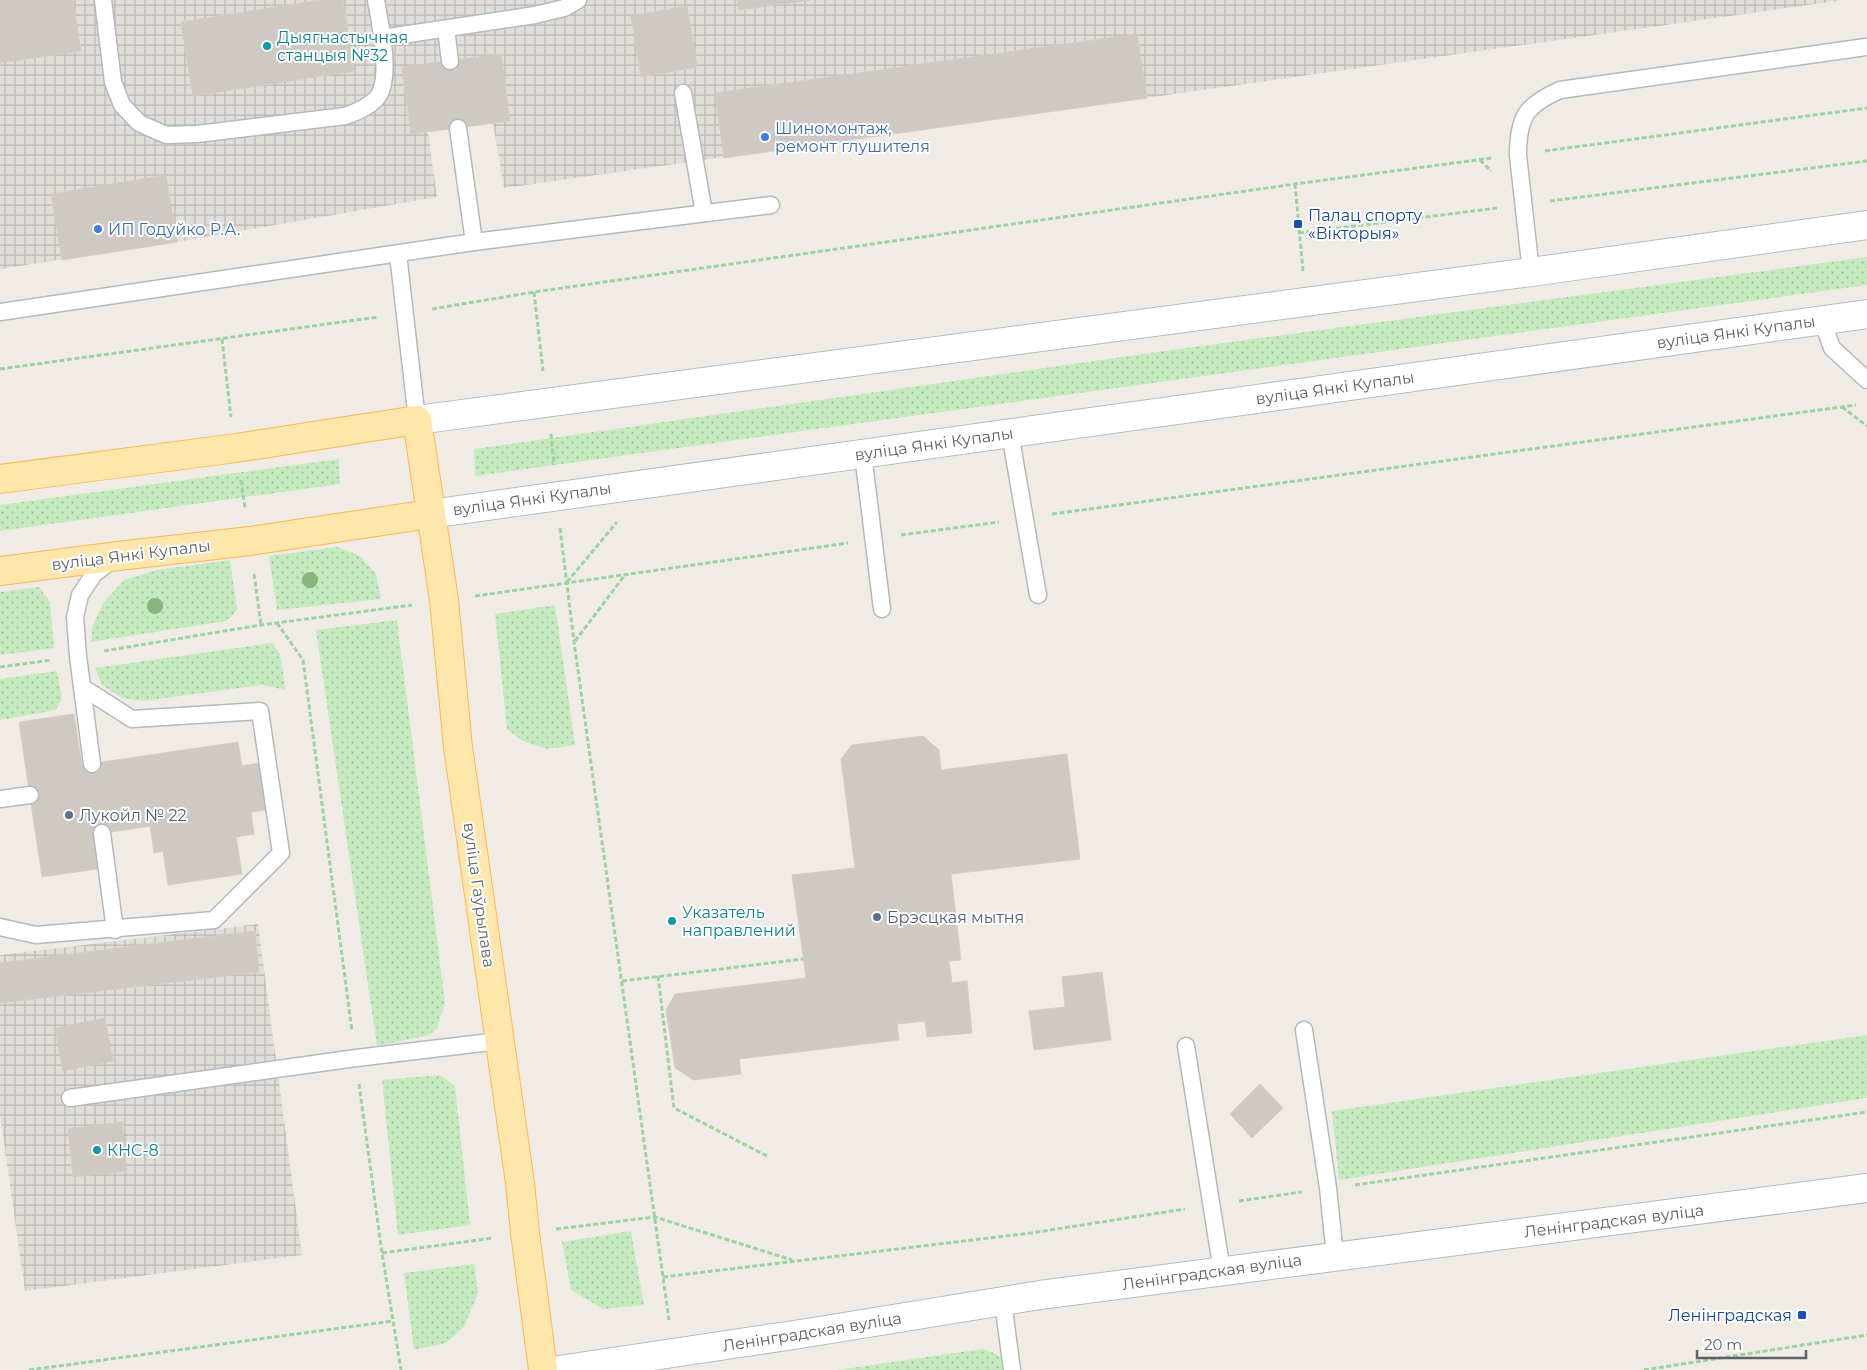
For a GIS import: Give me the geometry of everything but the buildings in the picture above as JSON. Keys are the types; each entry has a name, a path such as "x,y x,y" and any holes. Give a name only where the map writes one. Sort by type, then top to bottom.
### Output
{"main road":[{"path":"0,479 226,449 417,420 1308,302 1867,225"},
{"name":"вуліца Янкі Купалы","path":"0,571 250,541 557,496 1867,314"},
{"name":"вуліца Гаўрылава","path":"417,420 444,600 458,747 520,1183 524,1233 543,1370"},
{"name":"Ленінградская вуліца","path":"559,1370 1040,1295 1867,1188"}],"lane":[{"path":"103,0 113,82 122,105 139,123 166,135 217,132 345,116 361,111 377,98 384,80 385,60 376,0"},
{"path":"382,38 535,15 564,8 578,0"},
{"path":"446,29 450,61"},
{"path":"1531,272 1518,155 1518,136 1525,115 1540,99 1560,90 1866,47"},
{"path":"683,93 704,213"},
{"path":"458,128 474,242"},
{"path":"0,312 474,242 771,205"},
{"path":"398,254 417,420"},
{"path":"1822,320 1832,348 1866,377"},
{"path":"1010,433 1038,595"},
{"path":"863,454 882,609"},
{"path":"92,764 75,618 80,595 94,574 118,556"},
{"path":"0,927 36,936 214,920 280,852 260,711 132,719 82,687"},
{"path":"0,799 30,796"},
{"path":"102,833 116,930"},
{"path":"1304,1030 1328,1188 1335,1256"},
{"path":"70,1098 356,1058 499,1041"},
{"path":"1186,1046 1222,1271"},
{"path":"1003,1302 1012,1370"}],"path":[{"path":"0,369 405,313 534,292 1295,184 1867,108"},
{"path":"1480,160 1524,205"},
{"path":"1299,233 1867,161"},
{"path":"1295,184 1308,302"},
{"path":"534,292 574,642 673,1353"},
{"path":"1138,503 1842,406 1867,426"},
{"path":"574,642 626,574"},
{"path":"277,623 303,660 382,1253 402,1370"},
{"path":"0,667 78,656 261,625"},
{"path":"622,981 803,959"},
{"path":"658,976 674,1108 767,1156"},
{"path":"663,1277 1031,1233 1328,1188 1867,1112"},
{"path":"655,1217 796,1261"},
{"path":"29,1370 393,1321"},
{"path":"1644,1370 1867,1336"}],"shaded area":[{"path":"0,0 1844,0 504,188 493,123 428,132 437,197 177,242 0,269"},
{"path":"258,924 302,1255 25,1291 0,1115 0,955"}],"green space":[{"path":"1867,257 1867,285 475,476 474,449 1179,349"},
{"path":"339,459 340,484 0,531 0,505"},
{"path":"337,547 360,556 376,574 381,599 277,610 269,556"},
{"path":"230,560 237,609 226,621 91,642 93,625 104,602 124,580 157,570"},
{"path":"39,587 50,602 54,648 0,655 0,592"},
{"path":"555,605 575,745 546,749 521,740 507,729 495,614"},
{"path":"397,620 445,1003 437,1028 430,1035 377,1046 316,630"},
{"path":"272,643 280,654 286,690 262,685 143,701 122,698 102,685 95,668"},
{"path":"57,671 62,698 56,710 0,720 0,679"},
{"path":"1867,1035 1867,1098 1339,1180 1332,1111"},
{"path":"440,1075 455,1086 470,1225 398,1235 382,1080"},
{"path":"631,1231 644,1305 603,1309 571,1290 562,1242"},
{"path":"474,1264 478,1293 464,1327 446,1343 414,1350 404,1273"},
{"path":"982,1349 998,1356 1007,1365 1008,1370 837,1370"}],"place":[{"name":"Дыягнастычная станцыя №32","path":"267,46"},
{"name":"Шиномонтаж, ремонт глушителя","path":"765,137"},
{"name":"Палац спорту «Вікторыя»","path":"1298,224"},
{"name":"ИП Годуйко Р.А.","path":"98,229"},
{"name":"Лукойл № 22","path":"69,815"},
{"name":"Брэсцкая мытня","path":"877,917"},
{"name":"Указатель направлений","path":"672,921"},
{"name":"КНС-8","path":"97,1150"},
{"name":"Ленінградская","path":"1802,1315"}]}
